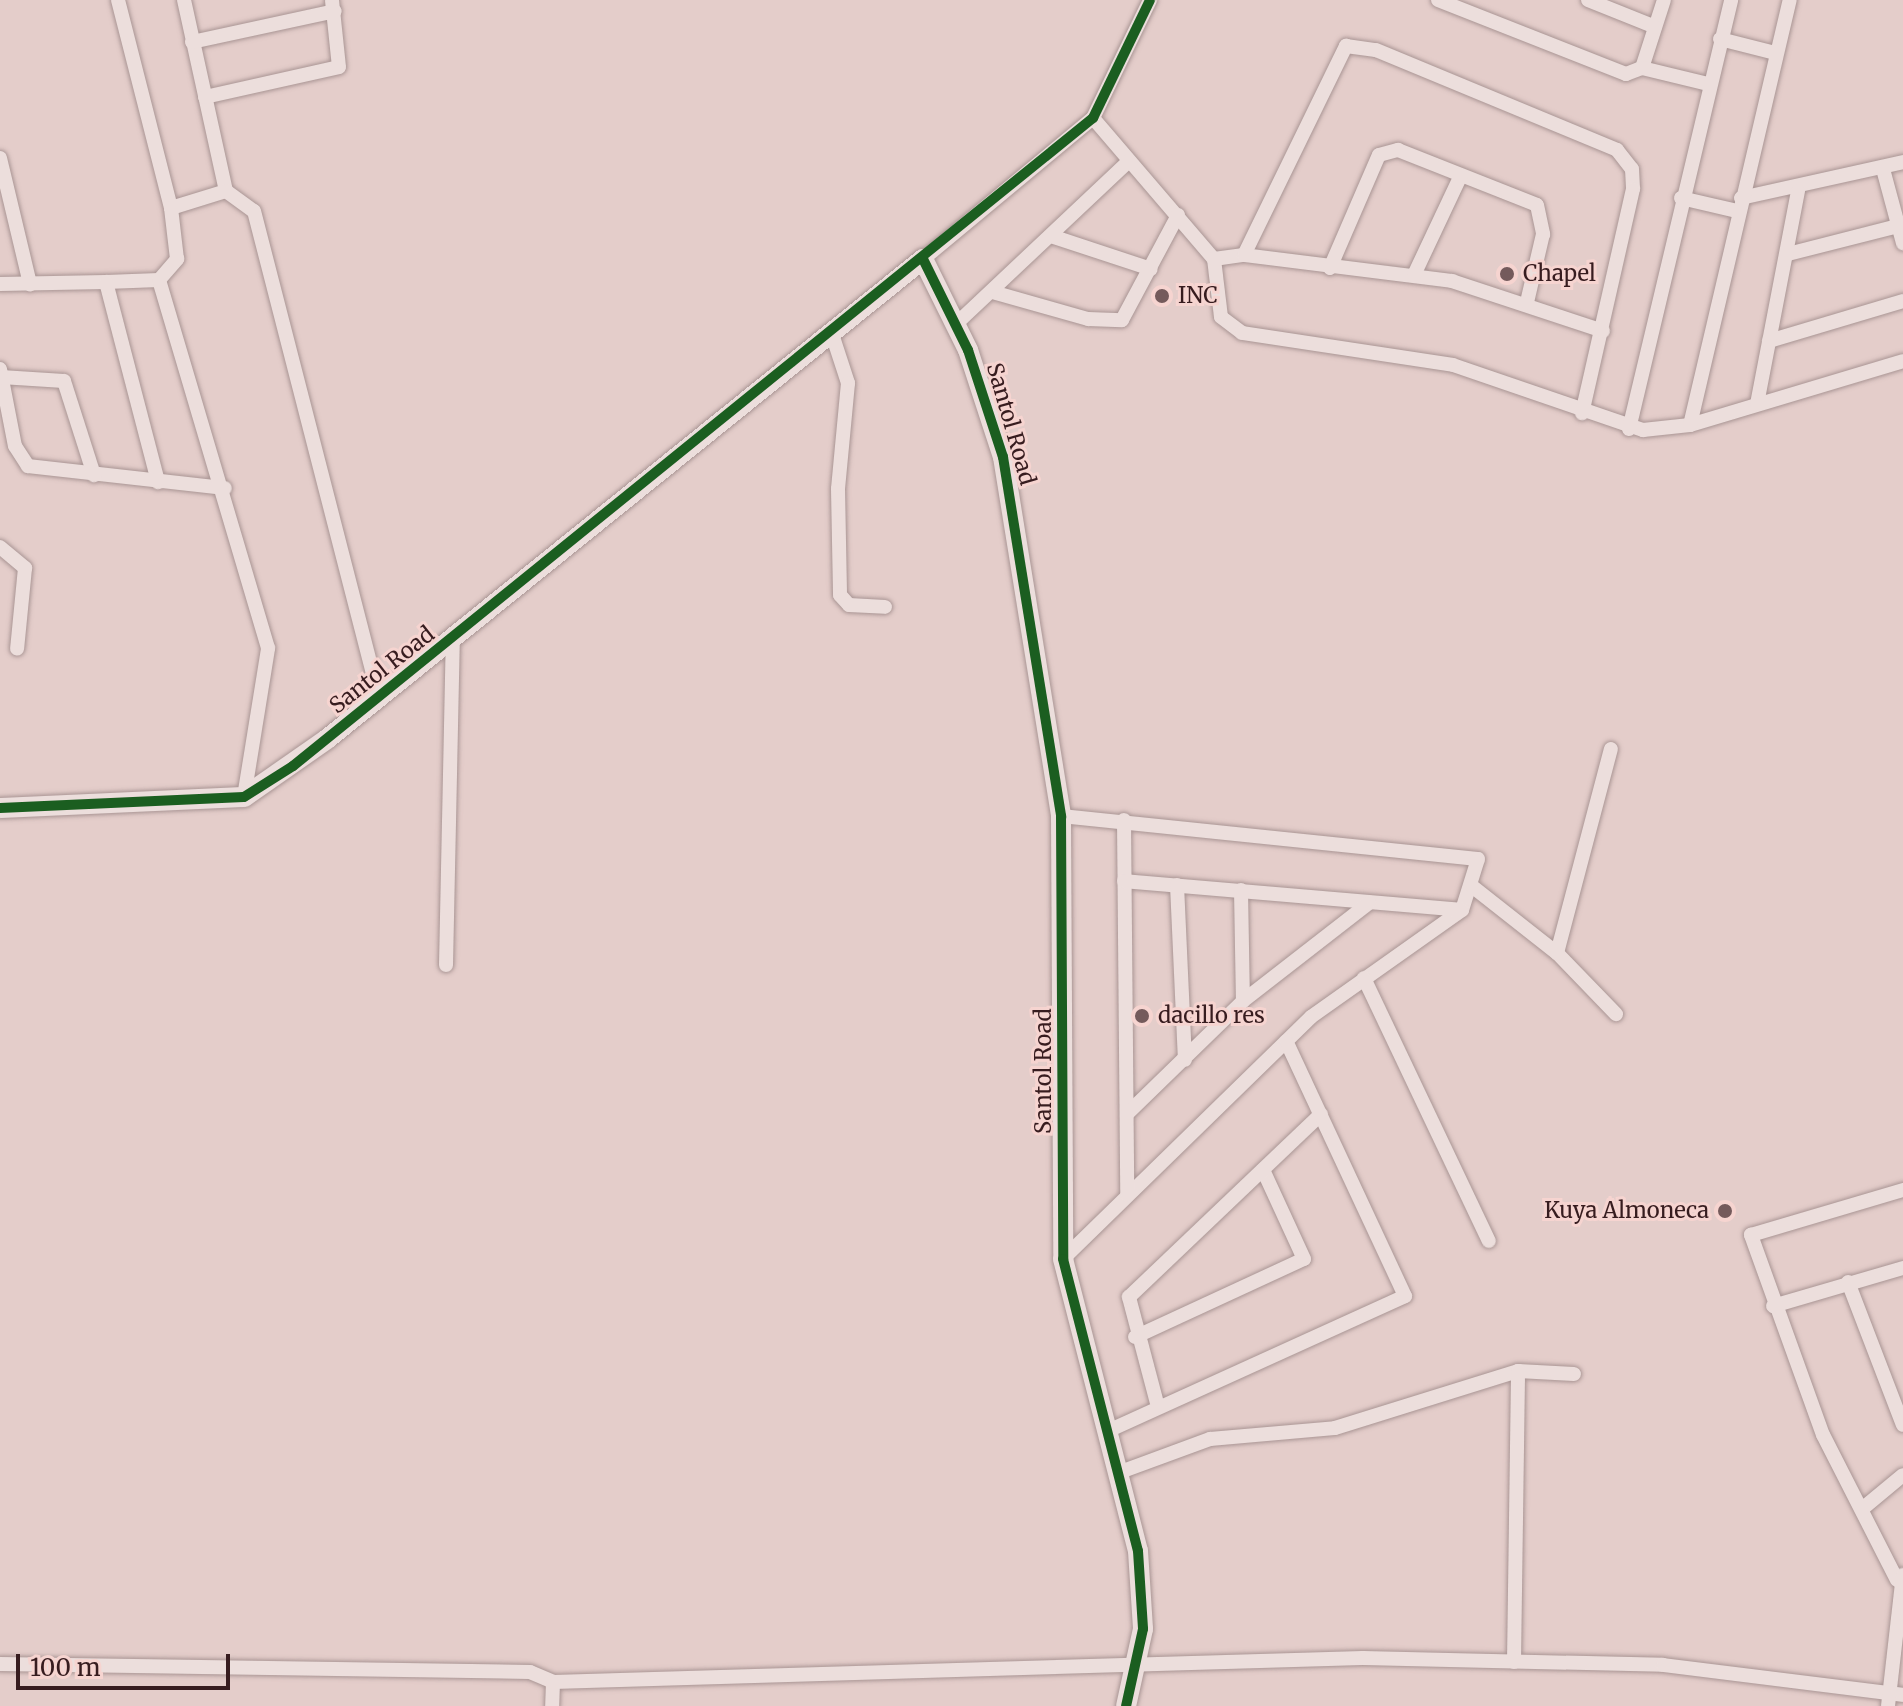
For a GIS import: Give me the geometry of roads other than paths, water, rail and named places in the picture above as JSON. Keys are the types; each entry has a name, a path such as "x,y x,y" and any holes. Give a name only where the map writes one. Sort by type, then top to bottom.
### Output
{"street":[{"path":"0,284 159,280 177,259 171,208 118,0"},
{"path":"184,0 226,191"},
{"path":"923,259 1093,118 1150,0"},
{"path":"1438,0 1618,72 1642,68 1708,84"},
{"path":"1588,0 1655,27"},
{"path":"1642,68 1664,0"},
{"path":"1629,429 1708,84 1731,0"},
{"path":"1690,425 1739,204 1790,0"},
{"path":"192,42 333,5 339,67 205,97"},
{"path":"1720,39 1775,53"},
{"path":"1244,255 1337,56 1361,45 1617,150 1628,161 1633,189 1582,413"},
{"path":"1093,118 1214,259 1218,309 1233,329 1453,365 1629,429 1690,425 1903,361"},
{"path":"1330,268 1384,151 1461,175 1541,209 1543,234 1527,302"},
{"path":"0,158 30,284"},
{"path":"956,324 996,293 1129,161"},
{"path":"1681,198 1739,204 1903,162"},
{"path":"1883,169 1903,243"},
{"path":"1414,275 1461,175"},
{"path":"171,208 226,191 240,194 254,211 379,697"},
{"path":"1757,404 1798,191"},
{"path":"996,293 1117,321 1129,315 1178,215"},
{"path":"1788,254 1898,226"},
{"path":"1051,236 1151,269"},
{"path":"1214,259 1244,255 1330,268 1414,275 1527,302 1603,331"},
{"name":"Santol Road","path":"244,797 453,639 923,259 956,324 1006,471 1061,816 1063,1259 1123,1471 1142,1584 1140,1661 1126,1706"},
{"path":"0,808 244,797 268,648 225,488 159,280"},
{"path":"106,282 158,482"},
{"path":"1769,341 1903,301"},
{"path":"831,331 848,383 838,489 840,595 849,605 885,607"},
{"path":"0,369 21,461 51,473 225,488"},
{"path":"1,377 64,381 94,475"},
{"path":"0,547 25,568 17,649"},
{"path":"446,965 453,639"},
{"path":"1557,953 1611,749"},
{"path":"1061,816 1471,853 1478,859 1473,887 1462,910 1364,978 1286,1041 1063,1259"},
{"path":"1124,820 1127,1195"},
{"path":"1124,881 1462,910"},
{"path":"1177,885 1185,1060"},
{"path":"1473,887 1557,953 1616,1014"},
{"path":"1241,890 1243,1001"},
{"path":"1128,1113 1243,1001 1369,903"},
{"path":"1364,978 1489,1241"},
{"path":"1110,1430 1405,1296 1286,1041"},
{"path":"1158,1407 1135,1337 1129,1297 1135,1287 1321,1114"},
{"path":"1135,1337 1304,1259 1263,1170"},
{"path":"0,1664 530,1672 553,1682 1140,1661 1514,1662 1765,1673 1894,1698 1900,1577 1862,1509 1773,1306 1751,1233 1903,1190"},
{"path":"1773,1306 1903,1268"},
{"path":"1848,1282 1903,1425"},
{"path":"1123,1471 1210,1439 1335,1428 1518,1371 1574,1374"},
{"path":"1514,1662 1518,1371"},
{"path":"1862,1509 1903,1475"},
{"path":"552,1706 553,1682"}],"place":[{"name":"Chapel","path":"1507,274"},
{"name":"INC","path":"1162,296"},
{"name":"dacillo res","path":"1142,1016"},
{"name":"Kuya Almoneca","path":"1725,1211"}]}
